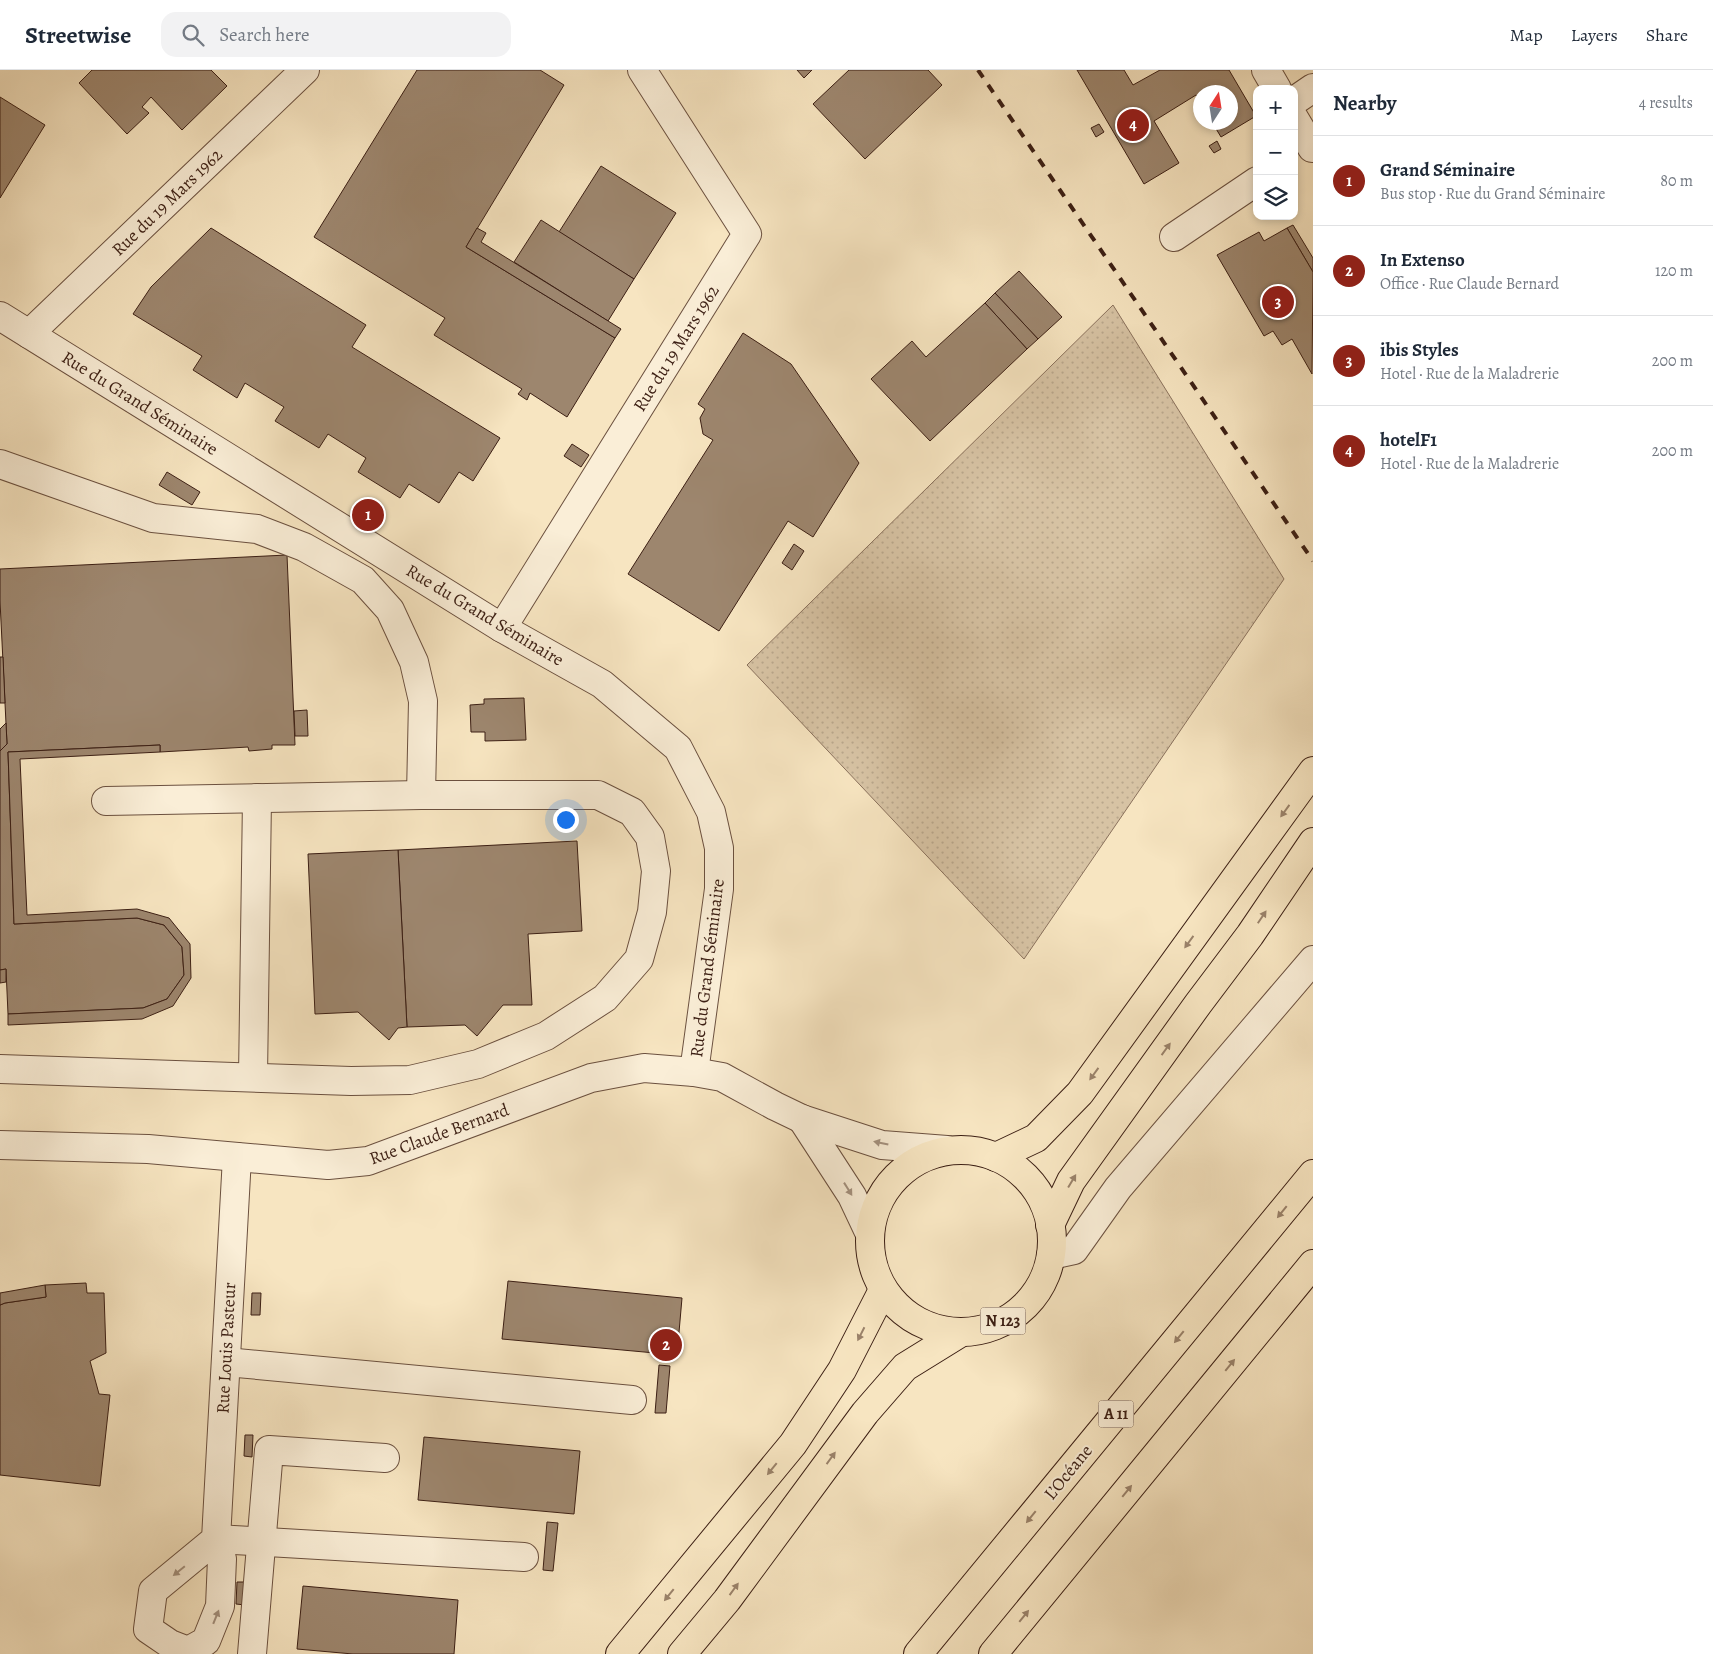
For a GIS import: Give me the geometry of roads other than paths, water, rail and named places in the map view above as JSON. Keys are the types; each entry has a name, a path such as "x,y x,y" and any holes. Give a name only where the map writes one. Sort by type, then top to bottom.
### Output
{"main road":[{"path":"996,1157 1036,1138 1080,1093 1313,771"},
{"name":"N 123","path":"1050,1225 1071,1181 1250,935 1313,842"},
{"name":"N 123","path":"946,1150 977,1150 996,1157 1006,1160 1030,1179 1046,1205 1053,1234 1050,1265 1038,1292 1016,1314 990,1328 960,1333 930,1327 904,1313 883,1290 871,1262 869,1232 876,1203 894,1178 918,1159 946,1150"},
{"name":"L’Océane","path":"918,1654 1313,1174"},
{"path":"993,1654 1313,1264"},
{"path":"620,1654 793,1444 842,1370 883,1290"},
{"name":"N 123","path":"682,1654 727,1600 865,1413 905,1367 960,1333"}],"street":[{"name":"Rue du 19 Mars 1962","path":"29,334 305,70"},
{"name":"Rue du 19 Mars 1962","path":"502,628 747,234 642,70"},
{"path":"1266,70 1275,85"},
{"path":"1298,98 1313,88"},
{"path":"1298,129 1306,151"},
{"path":"1174,237 1253,184"},
{"name":"Rue du Grand Séminaire","path":"0,316 502,628 602,684 678,748 711,812 719,848 719,889 694,1072"},
{"path":"0,464 154,518 257,530 304,547 362,580 390,610 414,662 423,701 420,794"},
{"path":"0,1069 351,1081 410,1080 478,1064 546,1036 605,998 639,959 652,912 656,871 650,837 632,812 598,795 420,794 106,801"},
{"path":"254,1078 257,798"},
{"path":"1051,1256 1074,1250 1118,1188 1313,960"},
{"name":"Rue Claude Bernard","path":"0,1145 148,1149 328,1165 368,1161 591,1078 644,1068 694,1072 722,1077 802,1119 882,1144 946,1150"},
{"path":"802,1119 852,1196 869,1232"},
{"name":"Rue Louis Pasteur","path":"216,1539 153,1591 148,1629 170,1644 187,1652 206,1641 220,1606 222,1559 216,1539 237,1157"},
{"path":"226,1362 632,1400"},
{"path":"252,1654 269,1450 385,1458"},
{"path":"216,1539 524,1557"}],"railway":[{"path":"978,70 1313,561"}],"place":[{"name":"hotelF1","path":"1133,125"},
{"name":"ibis Styles","path":"1278,302"},
{"name":"Grand Séminaire","path":"368,515"},
{"name":"In Extenso","path":"666,1345"}]}
